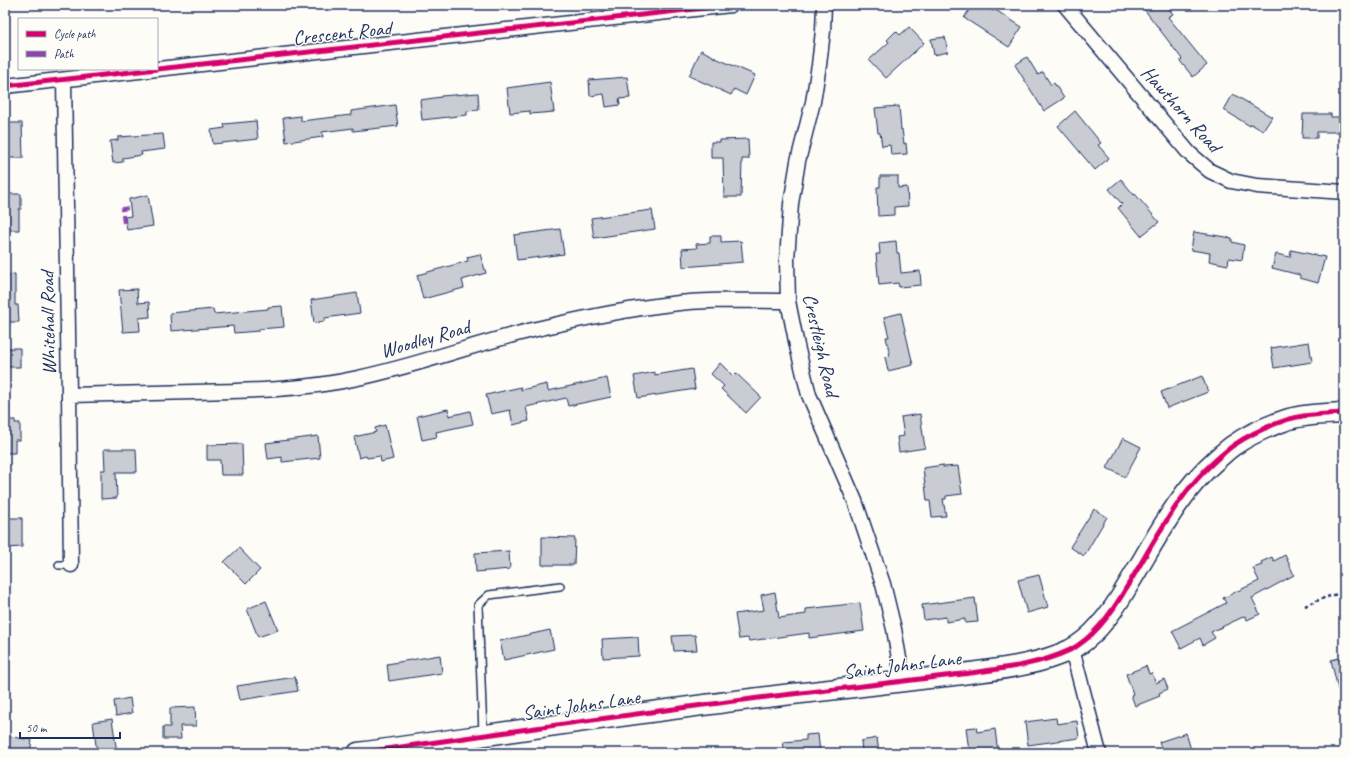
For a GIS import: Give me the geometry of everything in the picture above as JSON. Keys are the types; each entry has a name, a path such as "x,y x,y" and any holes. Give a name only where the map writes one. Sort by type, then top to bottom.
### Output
{"street":[{"name":"Crescent Road","path":"158,69 731,5"},
{"name":"Crestleigh Road","path":"824,5 823,31 813,102 798,161 791,204 787,259 788,301 809,395 855,501 883,584 894,629 903,682"},
{"name":"Hawthorn Road","path":"1065,5 1189,153 1210,170 1231,181 1257,186 1344,192"},
{"name":"Crescent Road","path":"5,86 153,70"},
{"name":"Whitehall Road","path":"64,80 69,395 65,565"},
{"name":"Woodley Road","path":"69,395 251,392 303,387 357,378 416,364 500,338 614,312 672,304 724,301 788,301"},
{"name":"Saint Johns Lane","path":"358,753 687,706 903,682 1023,665 1047,659 1072,649 1086,638 1111,612 1189,487 1233,445 1257,432 1291,419 1318,414 1344,413"},
{"path":"1072,649 1099,753"}],"lane":[{"path":"483,736 478,605 489,595 560,586"}],"path":[{"path":"1305,606 1335,594 1344,593"}],"building":[{"path":"972,5 980,10 983,5 993,11 994,9 1022,27 1009,47 964,18"},
{"path":"1141,5 1166,5 1173,14 1168,17 1207,65 1193,77 1180,61 1182,59"},
{"path":"909,27 924,43 886,78 869,60 889,42 887,40 896,31 900,35"},
{"path":"945,37 948,52 934,55 931,39"},
{"path":"701,50 713,57 755,75 746,95 734,89 731,95 689,76"},
{"path":"1027,57 1038,75 1043,72 1051,85 1054,83 1064,98 1044,111 1015,65"},
{"path":"627,77 630,98 619,99 620,105 606,107 604,94 590,96 589,80"},
{"path":"550,82 554,112 530,114 530,111 510,113 507,88"},
{"path":"478,93 479,110 467,111 467,115 422,120 420,100 441,96"},
{"path":"1233,94 1272,117 1263,131 1251,124 1250,126 1224,110"},
{"path":"395,105 398,126 353,131 353,128 322,132 323,137 286,142 283,118 301,116 301,121 351,115 351,111"},
{"path":"899,106 901,130 902,129 904,144 906,143 907,154 891,155 890,145 882,146 880,133 878,133 875,108"},
{"path":"1075,111 1101,143 1098,145 1109,158 1095,170 1058,126"},
{"path":"1303,114 1331,114 1331,117 1343,117 1343,132 1317,132 1317,138 1302,138"},
{"path":"256,121 258,139 213,144 211,130 225,128 224,124"},
{"path":"5,123 22,123 23,158 5,158"},
{"path":"163,134 165,149 141,152 142,155 123,158 123,162 113,163 110,141 118,140 118,137"},
{"path":"748,139 749,159 742,159 741,197 724,197 723,158 711,158 711,142 720,142 720,140"},
{"path":"880,176 898,176 898,188 907,187 908,206 894,207 894,215 878,216 877,187 880,187"},
{"path":"1121,179 1159,222 1141,236 1118,208 1122,204 1109,189"},
{"path":"5,194 21,194 19,230 5,230"},
{"path":"148,195 153,226 127,230 125,217 131,216 129,199"},
{"path":"652,210 655,229 594,238 591,218"},
{"path":"560,229 564,254 517,260 514,235"},
{"path":"1194,232 1232,238 1232,242 1244,245 1242,260 1229,258 1228,265 1209,261 1210,253 1191,250"},
{"path":"710,236 721,236 721,242 741,241 743,262 683,267 682,249 697,248 696,244 710,243"},
{"path":"896,241 901,273 920,271 921,285 899,287 898,283 879,285 876,254 880,254 879,243"},
{"path":"1291,250 1325,257 1318,283 1300,278 1300,275 1272,268 1276,254 1290,257"},
{"path":"480,254 486,273 462,280 464,288 423,299 417,275 468,261 467,257"},
{"path":"15,274 15,305 18,305 19,322 5,322 5,275"},
{"path":"137,289 138,303 149,302 150,317 139,318 140,331 123,332 119,290"},
{"path":"357,293 360,313 325,318 325,321 314,323 311,300"},
{"path":"282,306 284,327 234,333 233,326 171,331 170,313 213,309 214,314 268,309 268,307"},
{"path":"901,313 913,365 888,371 885,357 890,356 886,337 889,337 884,317"},
{"path":"1309,342 1312,362 1274,368 1271,348"},
{"path":"5,348 20,348 20,367 5,367"},
{"path":"720,363 733,376 736,373 761,397 746,413 721,389 724,386 711,374"},
{"path":"692,369 695,389 638,398 634,376 655,372 655,375"},
{"path":"1202,376 1208,392 1167,408 1161,392"},
{"path":"607,378 611,397 568,406 566,398 526,407 529,421 513,425 510,410 491,414 486,395 521,387 521,390 547,384 548,391"},
{"path":"448,409 449,416 470,411 473,424 436,432 437,437 422,440 417,416"},
{"path":"920,414 925,448 899,452 897,437 904,436 901,417"},
{"path":"5,420 15,420 15,423 20,423 20,440 15,440 15,453 5,453"},
{"path":"385,425 393,459 381,462 380,456 367,458 366,456 359,458 354,437 376,432 375,428"},
{"path":"318,436 320,458 282,462 282,457 268,459 266,443"},
{"path":"1123,438 1141,447 1125,477 1107,468"},
{"path":"242,444 243,475 221,475 220,460 207,460 207,445"},
{"path":"104,449 136,449 137,472 116,472 117,498 101,499 101,470 105,470"},
{"path":"943,465 943,467 958,466 962,494 946,496 946,499 943,499 946,516 932,517 930,501 927,501 923,468"},
{"path":"1094,509 1107,517 1084,556 1070,547"},
{"path":"5,518 22,518 22,547 5,548"},
{"path":"542,537 575,538 574,565 542,565"},
{"path":"239,548 260,570 246,584 224,562"},
{"path":"509,551 510,569 476,572 475,553"},
{"path":"1285,555 1294,575 1252,598 1260,614 1247,620 1245,616 1211,632 1215,638 1203,645 1200,638 1181,648 1172,631 1226,603 1223,598 1259,581 1253,568 1262,565 1261,562 1272,557 1274,561"},
{"path":"1039,575 1048,607 1027,613 1018,580"},
{"path":"775,592 779,618 806,614 806,609 860,603 864,631 809,638 809,633 749,641 748,638 739,639 735,614 764,610 761,595"},
{"path":"975,598 978,622 965,623 965,619 946,622 946,617 924,620 922,605"},
{"path":"266,601 278,630 258,637 247,609"},
{"path":"550,630 554,649 504,660 500,641"},
{"path":"695,635 697,650 674,651 672,636"},
{"path":"638,637 639,656 603,658 602,639"},
{"path":"440,655 442,673 389,681 387,664"},
{"path":"1344,657 1344,698 1340,698 1331,660"},
{"path":"1146,666 1149,674 1152,673 1156,683 1164,679 1168,689 1159,693 1160,696 1135,706 1131,695 1133,694 1126,674"},
{"path":"295,677 298,691 240,700 237,686"},
{"path":"130,698 132,713 116,716 114,701"},
{"path":"195,707 196,726 180,726 181,739 163,739 163,727 170,727 170,708"},
{"path":"1056,718 1057,724 1077,721 1079,738 1028,745 1025,722"},
{"path":"112,719 117,753 97,753 93,722"},
{"path":"976,727 977,732 995,729 998,753 981,753 980,749 969,751 966,728"},
{"path":"1186,733 1192,753 1163,753 1159,742"},
{"path":"818,734 820,753 785,753 783,742 806,740 806,735"},
{"path":"5,736 32,740 30,753 5,753"},
{"path":"877,738 879,753 862,753 861,741"}],"marked path":[{"path":"124,223 122,209 130,208"}],"cycle path":[{"path":"158,69 731,5"},
{"path":"5,86 148,70"},
{"path":"358,753 575,722 989,670 1044,660 1079,645 1103,622 1123,594 1179,502 1203,472 1217,459 1240,441 1268,427 1289,419 1309,415 1344,413"}]}
